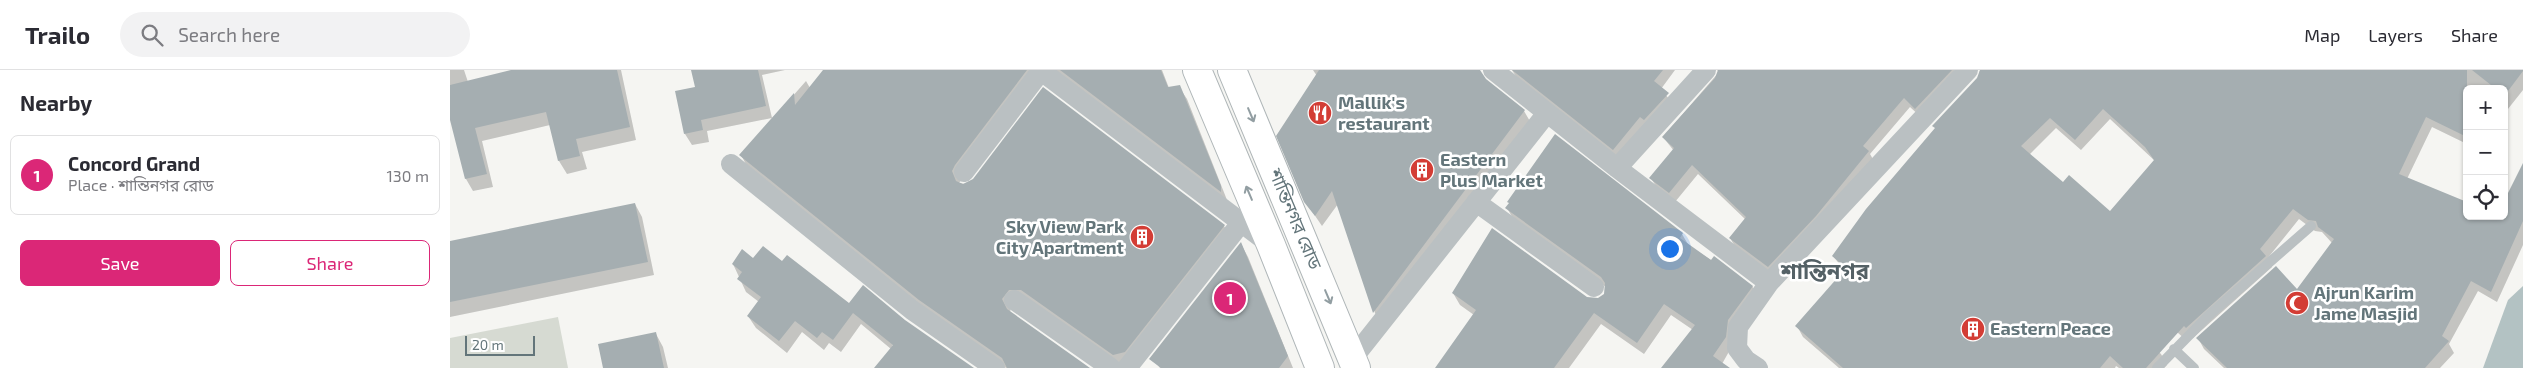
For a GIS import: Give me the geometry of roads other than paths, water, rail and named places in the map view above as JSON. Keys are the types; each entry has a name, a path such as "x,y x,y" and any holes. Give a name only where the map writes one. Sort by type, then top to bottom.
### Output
{"main road":[{"name":"শান্তিনগর রোড","path":"1197,70 1271,245 1320,368"},
{"name":"শান্তিনগর রোড","path":"1232,70 1354,363"}],"street":[{"path":"1493,70 1617,168 1769,282"},
{"path":"1617,168 1706,70"},
{"path":"1758,368 1746,360 1737,348 1738,327 1769,282 1968,70"},
{"path":"964,172 1040,71 1271,245"},
{"path":"1354,363 1476,202 1547,113"},
{"path":"731,164 912,310 995,368"},
{"path":"1476,202 1594,287"},
{"path":"1127,368 1241,223"},
{"path":"1014,300 1105,366"}],"lane":[{"path":"2157,368 2208,316 2311,226"},
{"path":"2174,349 2194,368"}],"place":[{"name":"Mallik's restaurant","path":"1320,113"},
{"name":"Eastern Plus Market","path":"1422,170"},
{"name":"Sky View Park City Apartment","path":"1142,237"},
{"name":"Concord Grand","path":"1230,298"},
{"name":"Ajrun Karim Jame Masjid","path":"2297,303"},
{"name":"Eastern Peace","path":"1973,329"}],"district":[{"name":"শান্তিনগর","path":"1825,271"}]}
